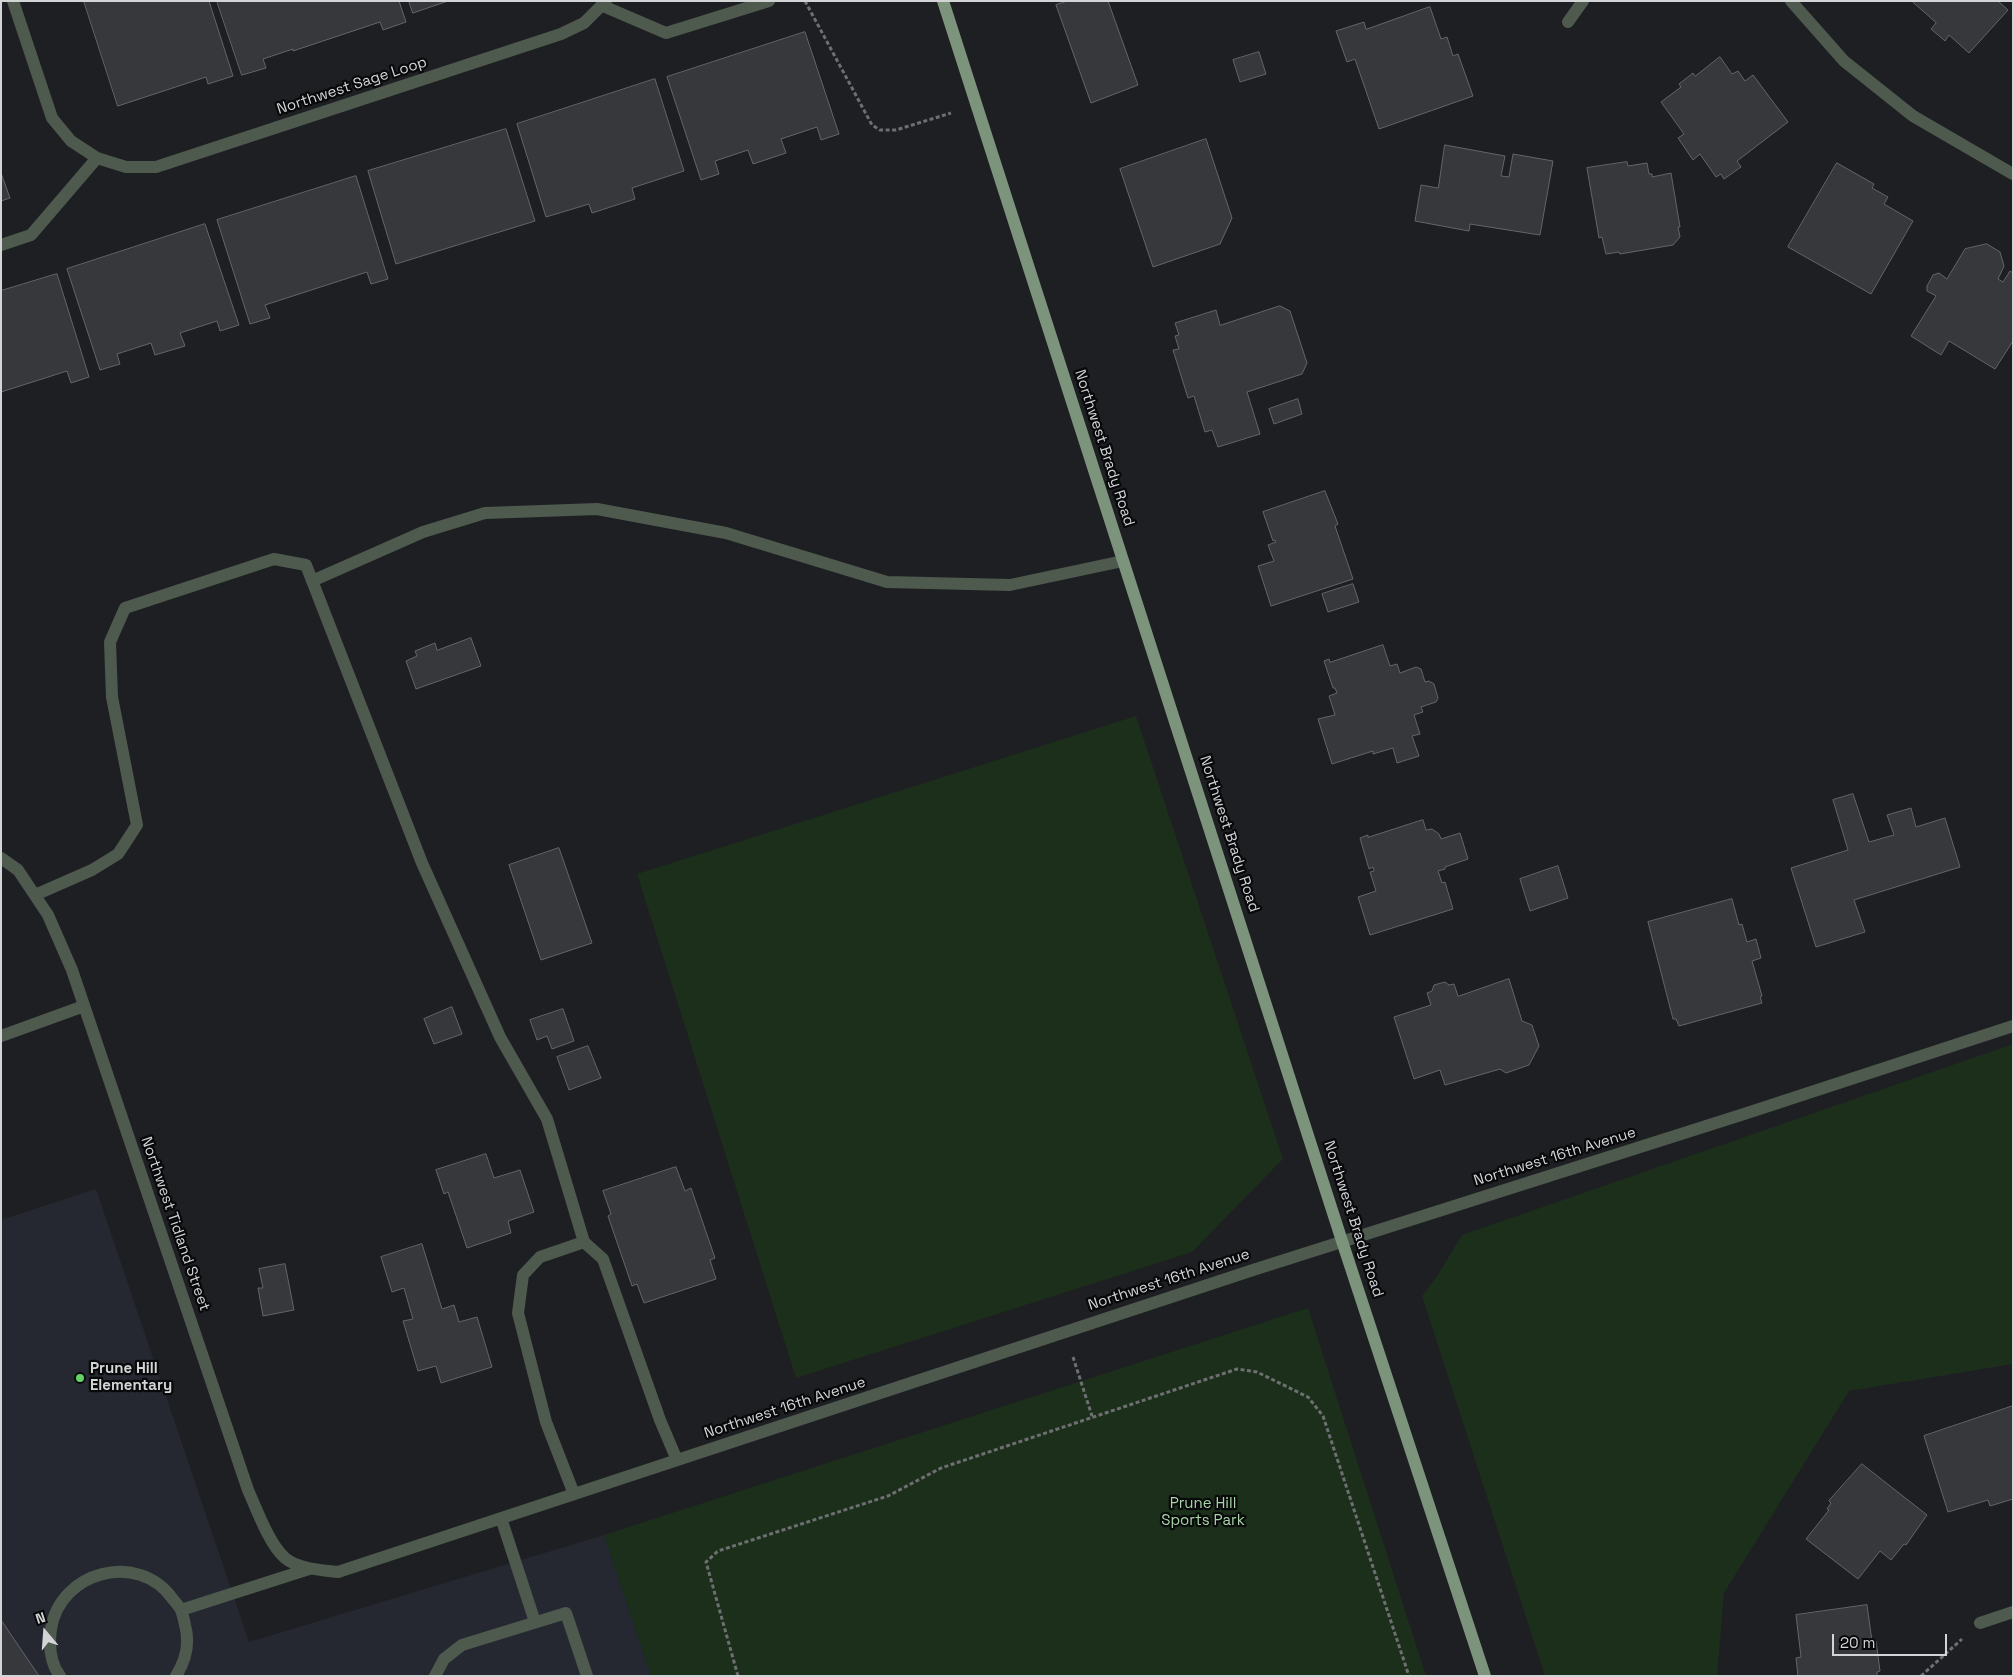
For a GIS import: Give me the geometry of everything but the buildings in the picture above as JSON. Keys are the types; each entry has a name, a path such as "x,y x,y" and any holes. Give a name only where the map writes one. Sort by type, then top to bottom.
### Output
{"main road":[{"name":"Northwest Brady Road","path":"943,1 1342,1241 1485,1676"}],"street":[{"name":"Northwest Sage Loop","path":"14,1 52,118 71,141 97,158 126,167 156,167 561,34 584,23 605,3"},
{"path":"605,3 666,33 769,1"},
{"path":"1568,22 1583,1"},
{"path":"1791,1 1844,61 1913,116 2013,174"},
{"path":"1,245 31,235 97,158"},
{"path":"312,581 424,532 485,513 596,509 726,533 887,582 1010,585 1123,560"},
{"path":"35,896 92,870 118,854 137,825 112,697 110,642 125,608 274,559 306,565 422,863 500,1037 547,1120 584,1242 603,1259 660,1420 677,1460"},
{"name":"Northwest Tidland Street","path":"1,858 18,870 48,915 72,970 248,1490 266,1531 286,1559 309,1569 338,1572"},
{"path":"1,1036 84,1006"},
{"name":"Northwest 16th Avenue","path":"338,1572 1342,1241 1744,1114 2013,1026"},
{"path":"574,1494 546,1422 518,1313 523,1275 540,1257 584,1242"},
{"path":"501,1518 535,1622"},
{"path":"181,1610 309,1569"},
{"path":"60,1676 55,1670 49,1643 53,1616 67,1593 89,1577 115,1570 142,1574 165,1588 181,1610 188,1636 184,1663 176,1676"},
{"path":"1980,1623 2013,1612"},
{"path":"435,1676 444,1659 462,1645 566,1613 587,1676"}],"path":[{"path":"804,1 872,125 880,130 896,130 976,105"},
{"path":"1064,1332 1092,1416"},
{"path":"738,1676 706,1562 718,1551 888,1496 941,1468 1237,1369 1257,1372 1308,1397 1322,1416 1409,1676"},
{"path":"1921,1676 1980,1623"}],"shaded area":[{"name":"Prune Hill Elementary","path":"96,1189 249,1642 604,1535 651,1676 1,1676 1,1220"}],"green space":[{"path":"1136,716 1283,1159 1192,1252 796,1378 637,874"},
{"path":"2013,1044 2013,1364 1849,1391 1724,1593 1717,1676 1545,1676 1422,1296 1437,1276 1462,1235"},
{"name":"Prune Hill Sports Park","path":"1308,1308 1426,1676 651,1676 604,1535"}],"place":[{"name":"Prune Hill Elementary","path":"80,1378"}]}
